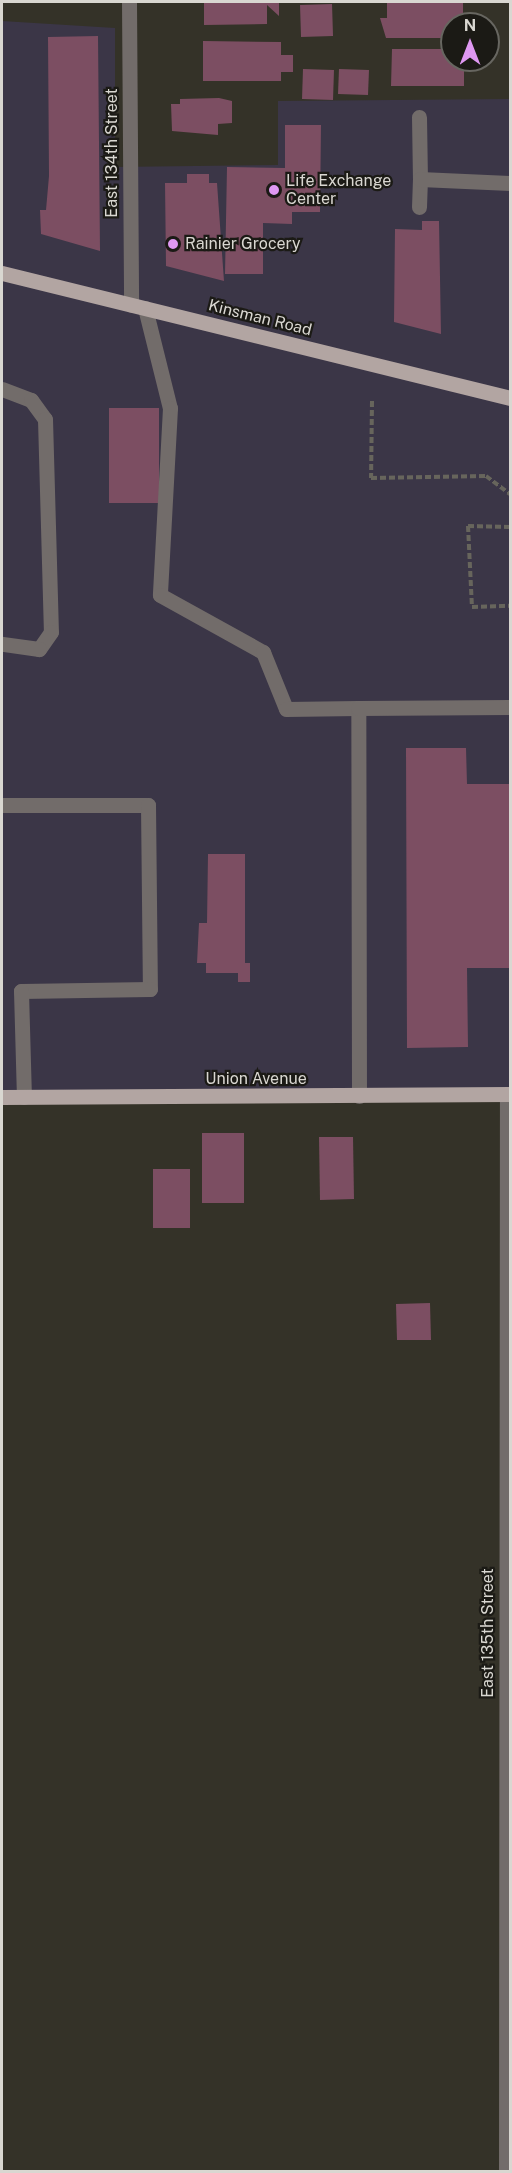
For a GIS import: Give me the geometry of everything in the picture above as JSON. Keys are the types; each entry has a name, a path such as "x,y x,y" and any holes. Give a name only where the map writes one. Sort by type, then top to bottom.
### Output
{"main road":[{"name":"Kinsman Road","path":"2,273 510,398"},
{"name":"Union Avenue","path":"2,1097 509,1094"}],"street":[{"name":"East 134th Street","path":"129,2 138,307 170,408 168,508 160,595 263,652 286,709 358,708"},
{"path":"419,117 419,207"},
{"path":"420,179 510,183"},
{"path":"2,389 30,400 45,419 51,632 39,649 2,644"},
{"path":"359,1096 358,708 510,707"},
{"path":"2,805 148,805 150,989 21,991 24,1097"},
{"name":"East 135th Street","path":"506,2172 509,1094"}],"path":[{"path":"372,401 371,478 486,476 510,494"},
{"path":"510,527 468,526 472,607 510,606"}],"shaded area":[{"path":"2,21 115,28 115,167 278,165 278,101 510,99 510,1094 2,1097"}],"building":[{"path":"204,2 279,2 279,16 267,5 267,24 204,25"},
{"path":"387,2 463,2 463,12 440,12 440,38 386,38 380,18 387,18"},
{"path":"332,4 333,36 301,37 300,5"},
{"path":"98,36 100,251 41,234 40,210 46,210 49,176 48,37"},
{"path":"203,41 281,42 281,55 293,55 293,72 281,72 281,81 203,81"},
{"path":"392,49 440,49 440,72 464,72 464,86 391,86"},
{"path":"303,69 334,70 333,100 302,99"},
{"path":"339,69 369,70 368,95 338,94"},
{"path":"219,98 232,101 232,123 218,124 218,135 172,131 171,104 180,104 180,99"},
{"name":"Life Exchange Center","path":"285,125 321,125 320,212 292,212 292,224 263,223 263,274 225,274 227,167 285,168"},
{"path":"187,174 209,174 209,183 217,183 224,281 166,266 165,183 187,183"},
{"path":"422,221 439,221 441,334 394,322 395,229 422,230"},
{"path":"109,408 159,408 159,503 109,503"},
{"path":"406,748 466,748 467,784 510,784 510,968 467,968 468,1047 407,1048"},
{"path":"208,854 245,854 245,963 250,963 250,982 238,982 238,973 206,973 206,963 197,963 199,923 207,923"},
{"path":"202,1133 244,1133 244,1203 202,1203"},
{"path":"319,1137 353,1137 354,1199 320,1200"},
{"path":"153,1169 190,1169 190,1228 153,1228"},
{"path":"430,1303 431,1340 397,1340 396,1304"}],"place":[{"name":"Life Exchange Center","path":"274,190"},
{"name":"Rainier Grocery","path":"173,244"}]}
